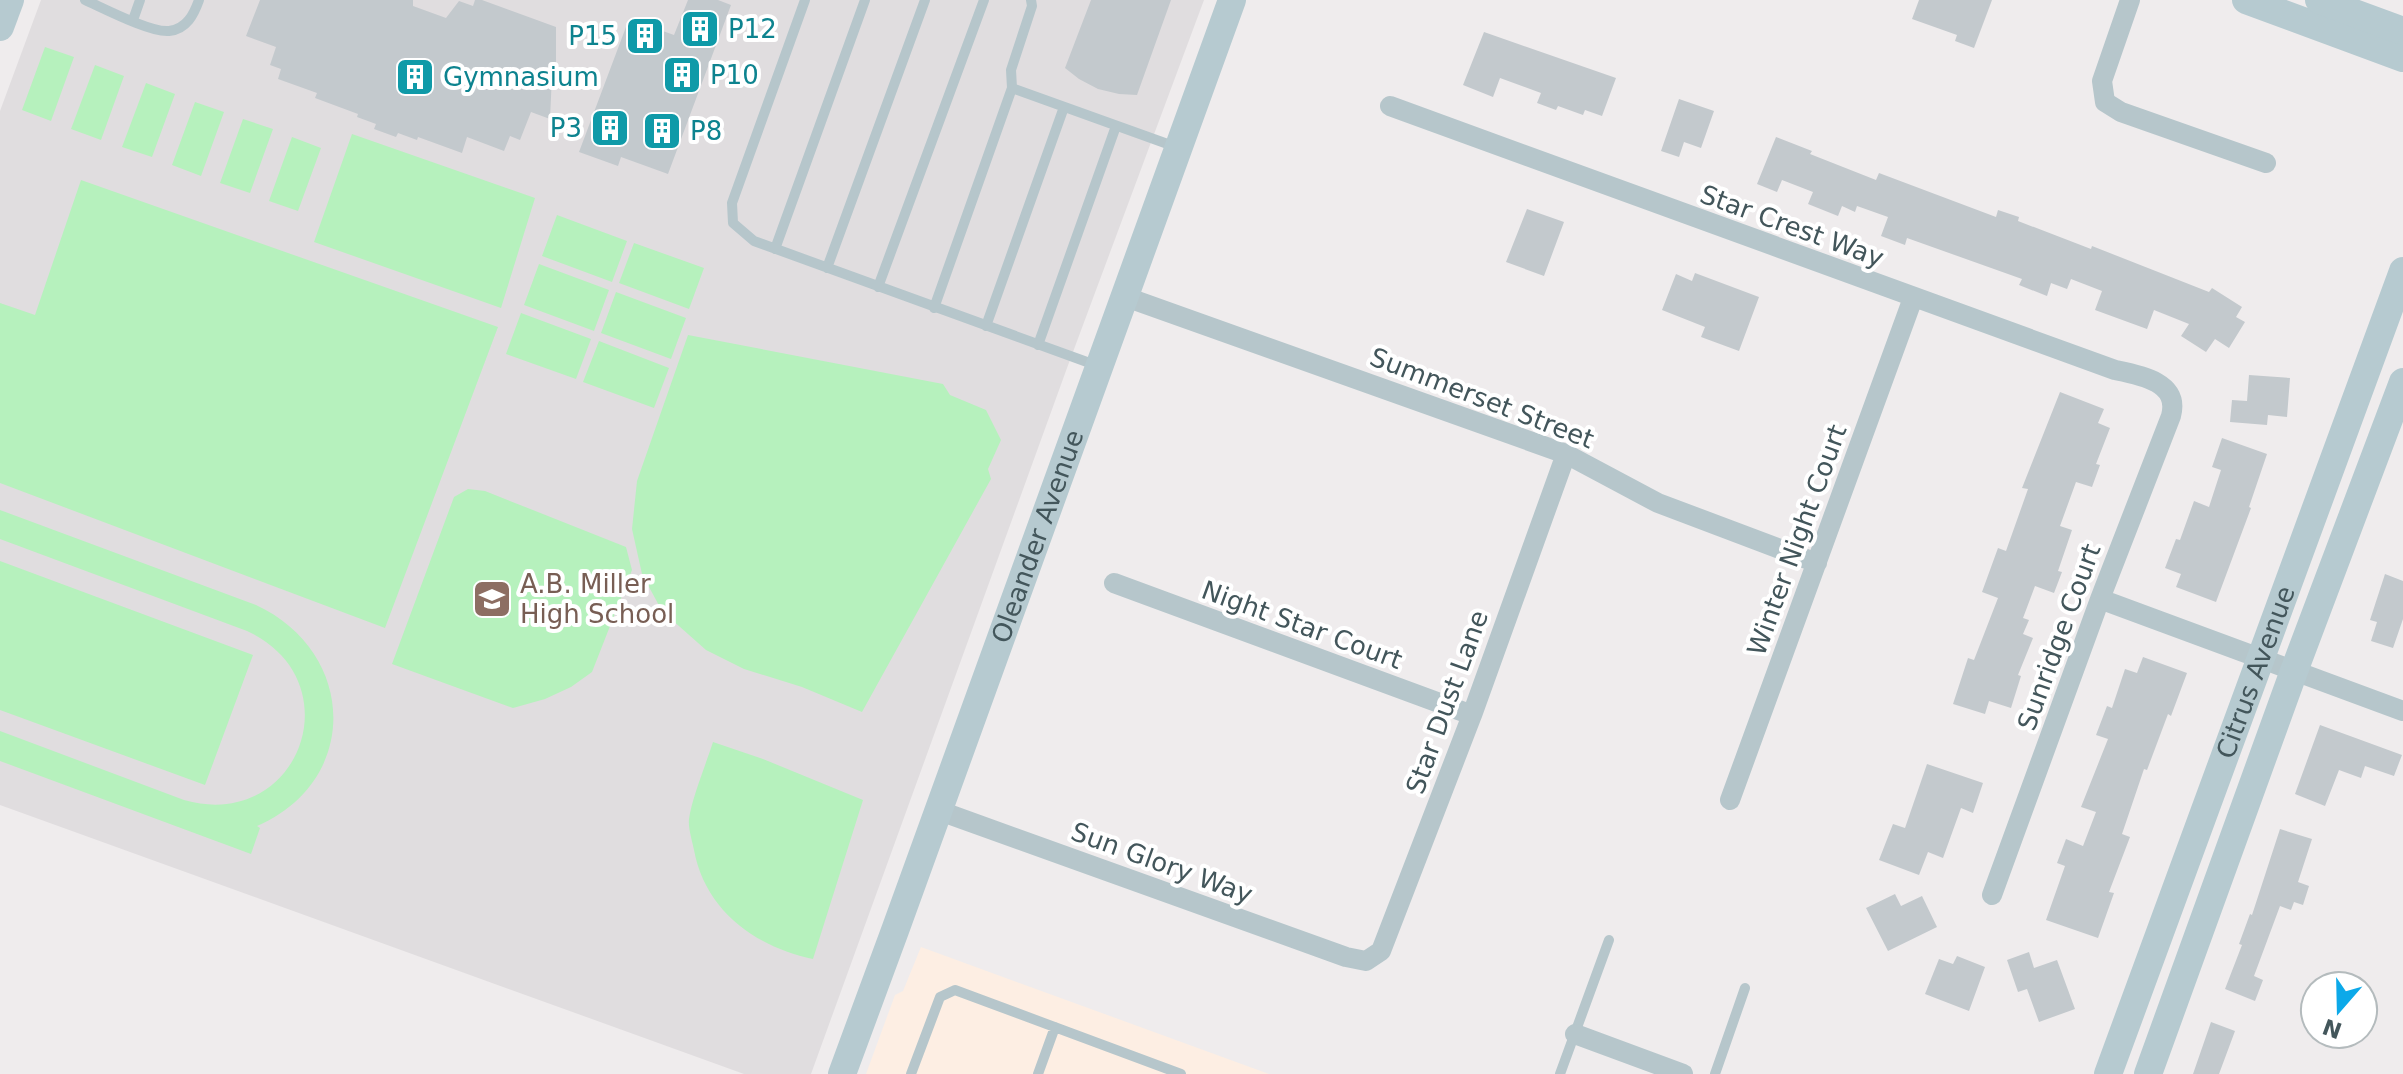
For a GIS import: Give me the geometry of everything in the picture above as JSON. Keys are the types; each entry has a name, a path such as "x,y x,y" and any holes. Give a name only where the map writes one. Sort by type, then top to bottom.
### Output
{"main road":[{"path":"0,27 10,0"},
{"name":"Oleander Avenue","path":"842,1074 1232,0"},
{"path":"2246,0 2403,58"},
{"path":"2319,0 2403,31"},
{"name":"Citrus Avenue","path":"2108,1074 2403,271"},
{"name":"Citrus Avenue","path":"2148,1074 2403,382"}],"street":[{"path":"2130,0 2102,81 2105,102 2121,112 2266,163"},
{"name":"Star Crest Way","path":"1390,106 1913,298 2115,370 2143,376 2168,390 2172,398"},
{"name":"Summerset Street","path":"1123,296 1566,454 1658,503 1817,563"},
{"name":"Winter Night Court","path":"1730,800 1913,298"},
{"name":"Sunridge Court","path":"1992,895 2100,599 2174,408 2172,398"},
{"name":"Star Dust Lane","path":"1366,961 1381,951 1472,715 1566,454"},
{"name":"Night Star Court","path":"1114,583 1472,715"},
{"path":"2100,599 2403,711"},
{"name":"Sun Glory Way","path":"940,811 1346,957 1366,961"},
{"path":"1575,1034 1683,1074"}],"lane":[{"path":"85,0 169,31 185,25 194,14 199,0"},
{"path":"133,20 140,0"},
{"path":"805,0 732,203 733,223 754,241 1098,366"},
{"path":"775,249 865,0"},
{"path":"827,268 925,0"},
{"path":"878,287 984,0"},
{"path":"934,308 1012,88 1011,70 1032,6 1031,0"},
{"path":"1012,88 1178,148"},
{"path":"986,326 1064,107"},
{"path":"1038,345 1116,126"},
{"path":"1560,1074 1609,940"},
{"path":"1715,1074 1745,988"},
{"path":"911,1074 940,997 955,990 1181,1074"},
{"path":"1038,1074 1055,1027"}],"shaded area":[{"name":"A.B. Miller High School","path":"41,0 1204,0 811,1074 744,1074 0,805 0,111"},
{"path":"921,947 1269,1074 866,1074 895,995 903,991"}],"green space":[{"path":"45,47 74,57 51,121 22,110"},
{"path":"95,65 124,76 101,140 71,129"},
{"path":"146,83 175,94 152,157 122,147"},
{"path":"195,102 224,112 201,176 172,165"},
{"path":"243,119 273,129 250,193 220,183"},
{"path":"352,134 535,198 501,308 314,242"},
{"path":"292,137 321,148 298,211 269,201"},
{"path":"81,180 498,327 385,628 0,483 0,303 35,315"},
{"path":"557,215 627,241 612,282 542,256"},
{"path":"634,243 704,268 689,309 619,283"},
{"path":"539,264 609,290 594,331 524,305"},
{"path":"616,292 686,318 671,359 601,333"},
{"path":"521,313 591,339 576,379 506,354"},
{"path":"688,335 943,384 950,395 986,410 1001,440 988,469 991,479 862,712 802,687 744,669 706,650 662,611 642,574 632,529 637,481"},
{"path":"599,341 669,368 654,408 583,382"},
{"path":"468,489 485,491 626,547 632,570 592,672 571,687 545,699 513,708 392,664 454,497"},
{"path":"0,510 256,605 289,626 313,653 328,684 333,716 329,749 315,779 291,806 257,826 260,828 251,854 0,761 0,731 184,800 224,804 258,795 283,774 299,747 305,715 299,683 280,654 247,631 0,539"},
{"path":"0,561 253,655 205,785 0,710"},
{"path":"713,742 863,800 813,959 771,945 753,935 721,908 709,891 700,871 689,819"}],"building":[{"name":"Gymnasium","path":"260,0 413,0 413,6 446,18 459,1 473,6 475,0 482,0 556,27 550,119 531,112 520,140 510,136 504,151 467,137 462,153 418,137 417,140 398,133 396,137 374,129 376,124 357,117 358,114 315,98 317,93 278,79 281,69 270,65 276,47 246,36"},
{"path":"688,0 718,0 731,5 668,174 621,157 618,166 579,152 629,19 674,35"},
{"path":"1091,0 1171,0 1137,95 1098,89 1065,68"},
{"path":"1919,0 1992,0 1974,48 1955,41 1957,35 1912,19"},
{"path":"1484,32 1616,78 1602,116 1585,110 1583,115 1558,106 1556,110 1537,103 1541,93 1500,78 1493,97 1463,85"},
{"path":"1679,99 1714,111 1701,148 1684,142 1679,157 1661,151"},
{"path":"1776,137 1876,180 1879,173 1996,217 1998,210 2019,217 2018,221 2091,249 2092,246 2209,292 2212,288 2242,307 2236,317 2245,322 2229,348 2215,339 2206,352 2181,336 2189,324 2154,310 2147,329 2095,310 2102,291 2071,279 2067,289 2051,283 2047,296 2019,285 2022,279 1907,238 1905,245 1881,236 1888,217 1857,206 1855,212 1842,206 1838,216 1808,204 1813,192 1782,180 1777,192 1757,184"},
{"path":"1527,209 1564,222 1544,276 1506,262"},
{"path":"1695,273 1759,297 1739,351 1701,337 1705,327 1662,310 1676,274 1692,281"},
{"path":"2249,375 2290,378 2287,417 2268,415 2267,425 2230,422 2232,400 2247,401"},
{"path":"2060,392 2104,409 2098,423 2110,428 2096,464 2100,465 2092,487 2076,482 2060,526 2072,530 2054,593 2035,586 2023,618 2029,620 2023,634 2033,638 2018,675 2021,676 2011,708 1989,701 1985,714 1953,704 1968,658 1974,660 1998,598 1982,592 1998,548 2006,551 2028,489 2022,488"},
{"path":"2222,438 2267,454 2251,508 2216,602 2176,587 2181,574 2165,568 2176,539 2180,540 2194,501 2209,507 2221,470 2212,467"},
{"path":"2385,574 2403,581 2403,619 2393,648 2371,641 2377,622 2370,620"},
{"path":"2143,657 2187,673 2147,770 2144,769 2122,834 2130,837 2109,892 2114,893 2098,938 2046,920 2065,866 2057,863 2066,839 2083,846 2096,812 2081,807 2108,739 2096,735 2107,706 2112,708 2125,669 2137,673"},
{"path":"2320,725 2402,755 2394,776 2365,766 2361,778 2339,770 2325,806 2295,794"},
{"path":"1927,764 1983,783 1973,813 1961,808 1943,858 1928,852 1919,875 1879,860 1893,824 1905,828"},
{"path":"2280,829 2312,839 2298,882 2309,886 2303,905 2294,902 2291,910 2280,906 2254,976 2263,980 2255,1001 2225,989"},
{"path":"1895,894 1901,906 1922,896 1937,927 1888,951 1866,908"},
{"path":"2029,952 2034,968 2057,960 2075,1009 2039,1022 2027,989 2018,992 2007,960"},
{"path":"1957,956 1985,967 1969,1011 1925,994 1939,959 1953,964"},
{"path":"2211,1022 2235,1031 2219,1074 2193,1074"}],"place":[{"name":"P12","path":"700,29"},
{"name":"P15","path":"645,36"},
{"name":"P10","path":"682,75"},
{"name":"Gymnasium","path":"415,77"},
{"name":"P3","path":"610,128"},
{"name":"P8","path":"662,131"},
{"name":"A.B. Miller High School","path":"492,599"}]}
